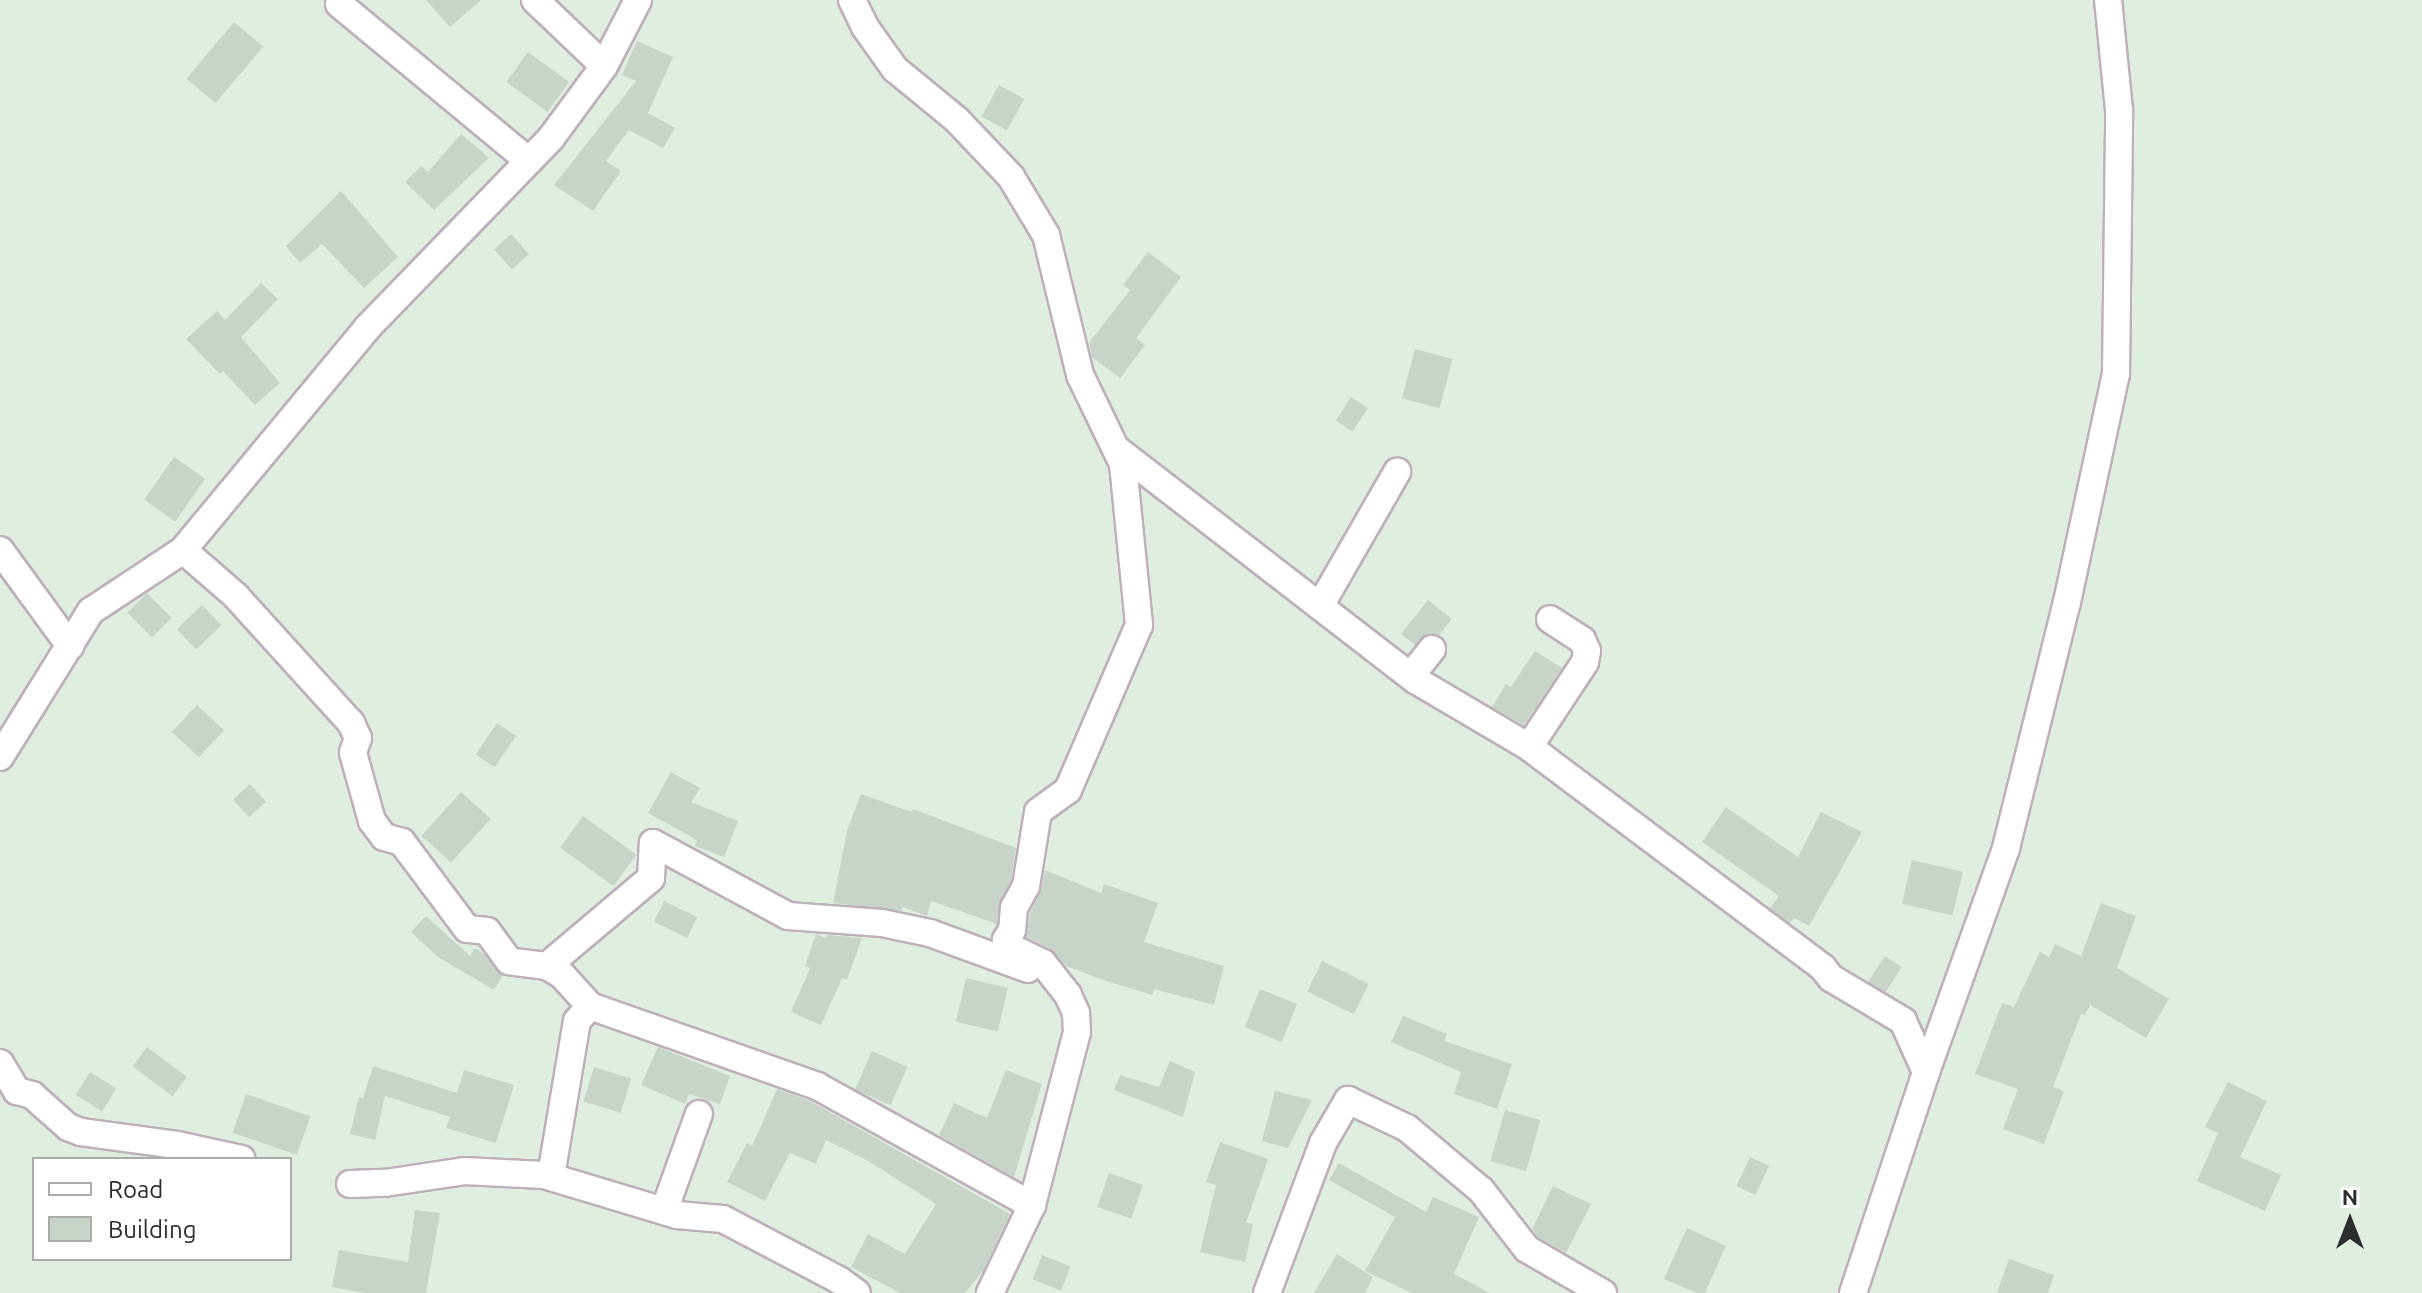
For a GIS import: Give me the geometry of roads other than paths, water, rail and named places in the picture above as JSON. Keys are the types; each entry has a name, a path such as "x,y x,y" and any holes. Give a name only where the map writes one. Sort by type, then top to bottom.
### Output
{"street":[{"path":"535,0 604,66"},
{"path":"0,757 91,611 183,550 367,328 551,138 604,66 638,0"},
{"path":"852,0 865,27 895,69 957,120 1011,177 1046,235 1080,375 1119,451 1139,625 1068,790 1038,812 1026,886 1014,908 1012,930 1006,940 1014,949 1043,963 1056,979 1076,1013 1077,1032 1032,1205 990,1293"},
{"path":"1853,1293 1926,1072 2006,848 2067,602 2116,374 2119,110 2108,0"},
{"path":"339,4 529,161"},
{"path":"1119,451 1417,681 1529,747 1823,968 1831,978 1903,1021 1926,1072"},
{"path":"1320,606 1397,472"},
{"path":"0,550 70,646"},
{"path":"183,550 236,596 351,723 358,738 353,753 372,821 384,837 402,842 467,929 487,931 509,961 547,966 562,975 590,1006 817,1086 1032,1205"},
{"path":"1529,747 1585,662 1587,651 1582,640 1550,619"},
{"path":"1417,681 1415,671 1432,649"},
{"path":"547,966 651,878 653,843 788,916 882,923 930,933 1056,979"},
{"path":"551,1176 577,1021 590,1006"},
{"path":"0,1063 17,1091 32,1095 68,1127 81,1132 177,1145 233,1157"},
{"path":"1267,1293 1323,1143 1348,1100 1407,1128 1481,1190 1527,1249 1603,1293"},
{"path":"664,1211 699,1114"},
{"path":"350,1184 385,1183 464,1171 551,1176 664,1211 723,1219 839,1280 857,1293"}]}
